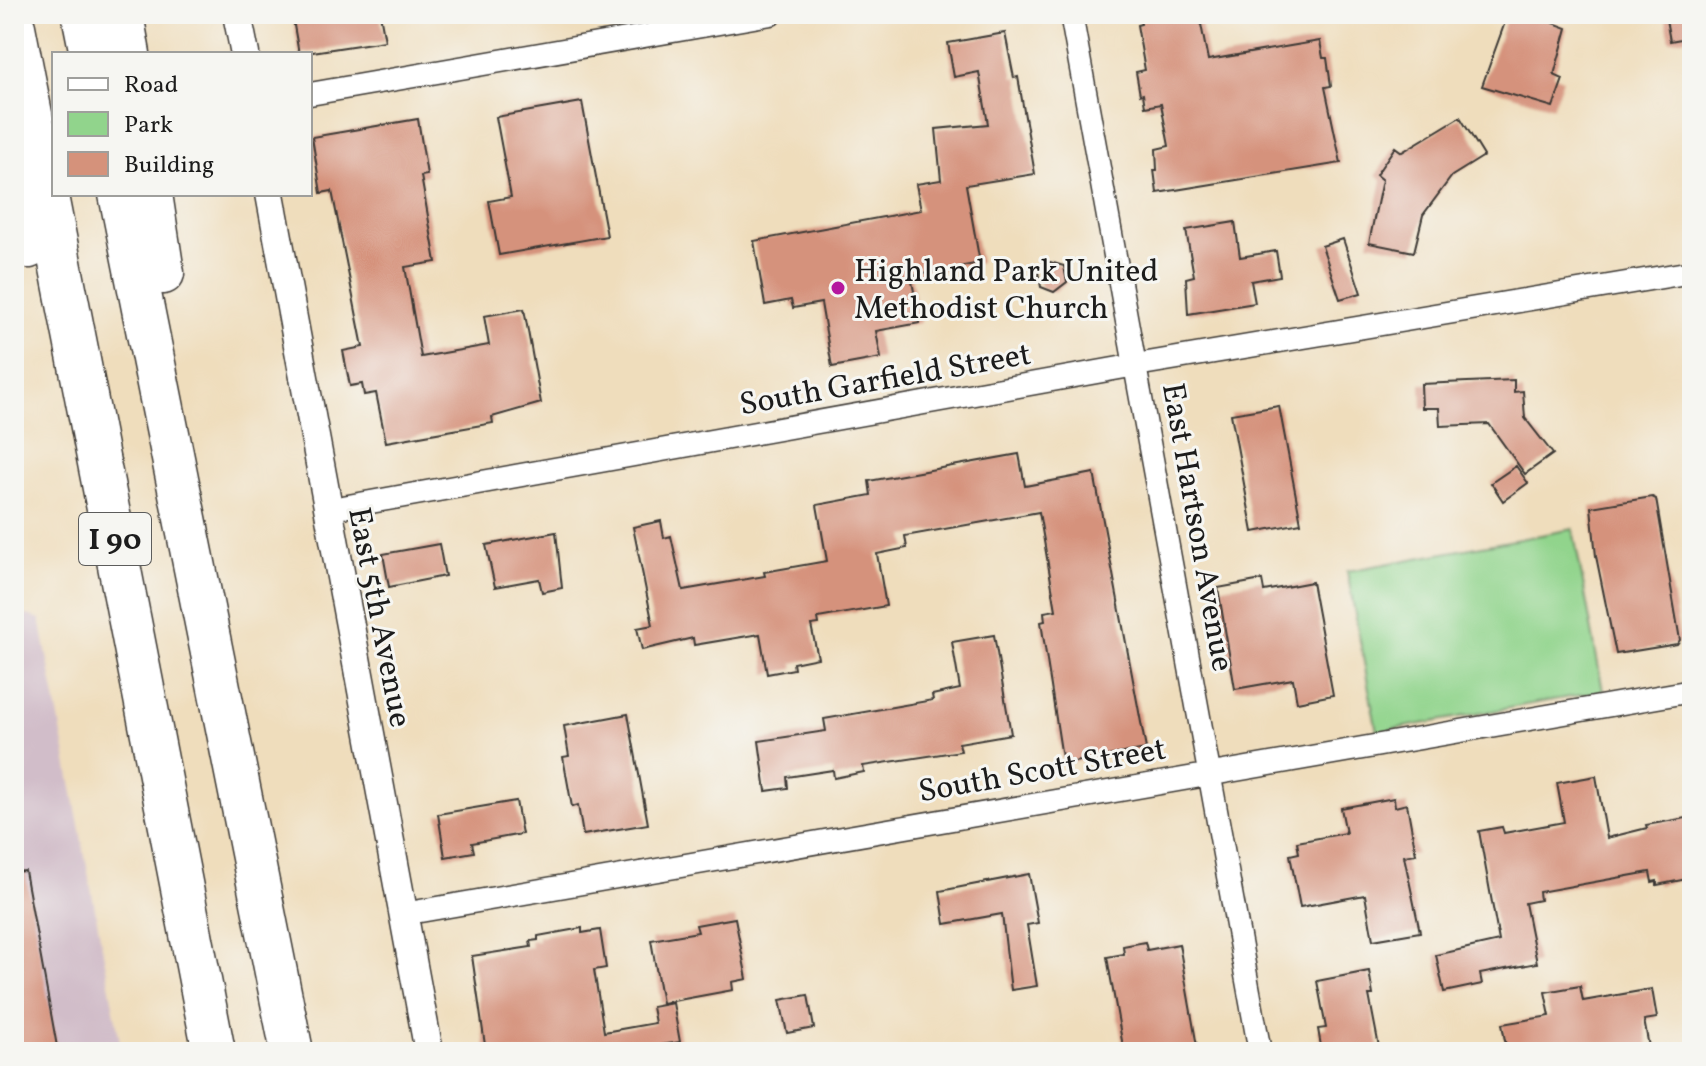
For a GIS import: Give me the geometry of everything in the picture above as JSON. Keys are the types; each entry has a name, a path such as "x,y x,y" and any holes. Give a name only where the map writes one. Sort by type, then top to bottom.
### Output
{"highway":[{"path":"83,14 91,52"},
{"path":"122,14 129,52"},
{"name":"I 90","path":"14,27 214,1052"},
{"path":"14,182 183,882"},
{"name":"I 90","path":"120,196 255,855 292,1052"},
{"path":"151,196 255,855"}],"street":[{"path":"237,14 245,52"},
{"path":"312,94 771,14"},
{"name":"East Hartson Avenue","path":"1071,14 1260,1052"},
{"name":"East 5th Avenue","path":"270,196 326,510 429,1052"},
{"name":"South Garfield Street","path":"326,510 1136,365 1692,272"},
{"name":"South Scott Street","path":"403,914 1692,691"}],"shaded area":[{"path":"14,566 24,614 40,619 122,1052 14,1052"}],"green space":[{"path":"1573,529 1603,691 1377,732 1347,571"}],"building":[{"path":"292,14 380,14 385,41 299,52"},
{"path":"1139,14 1199,14 1208,60 1320,41 1323,58 1327,58 1331,86 1325,87 1341,163 1157,193 1154,170 1157,170 1156,149 1169,146 1161,104 1145,107 1143,94 1140,95 1136,72 1145,70 1137,25 1141,24"},
{"path":"1508,14 1550,14 1548,21 1567,28 1554,75 1563,79 1553,107 1482,86"},
{"path":"1665,14 1692,14 1692,37 1670,41"},
{"name":"Highland Park United Methodist Church","path":"1005,33 1014,78 1018,77 1035,174 966,185 980,263 911,276 920,323 876,331 881,358 832,367 821,303 793,308 791,300 765,305 754,241 921,210 916,184 941,180 936,129 988,124 979,72 954,77 948,43"},
{"path":"582,102 607,236 499,255 489,201 511,197 496,117"},
{"path":"1460,117 1484,156 1452,176 1423,215 1414,252 1369,243 1382,180 1376,175 1395,147 1402,152"},
{"path":"418,119 427,175 421,176 436,262 405,267 421,357 489,345 484,316 524,309 541,403 492,417 493,423 386,442 376,393 364,395 362,384 350,386 343,351 363,347 332,191 321,193 312,137"},
{"path":"1235,222 1240,257 1276,251 1280,276 1251,281 1255,303 1188,314 1186,278 1194,276 1186,230"},
{"path":"1343,239 1361,293 1340,299 1322,246"},
{"path":"1050,262 1064,266 1067,282 1054,292 1041,287 1038,272"},
{"path":"1514,380 1514,392 1523,391 1525,418 1553,454 1525,474 1489,424 1440,426 1439,408 1422,408 1421,384"},
{"path":"1279,406 1301,523 1253,532 1231,414"},
{"path":"1019,454 1025,486 1094,473 1146,749 1063,764 1041,622 1045,621 1044,612 1056,610 1039,512 905,536 907,548 877,554 886,606 818,618 819,624 811,625 818,658 793,663 794,669 767,674 760,634 694,645 693,638 642,650 637,628 653,625 633,527 661,521 664,538 671,536 683,590 765,576 764,572 827,561 817,505 871,495 869,481"},
{"path":"1516,466 1528,483 1503,501 1491,483"},
{"path":"1652,497 1656,499 1680,640 1677,644 1616,654 1596,556 1591,507"},
{"path":"556,532 562,588 542,592 539,579 495,587 486,545"},
{"path":"439,544 445,576 389,587 383,554"},
{"path":"1262,580 1264,591 1312,582 1333,695 1297,702 1293,679 1235,689 1218,588"},
{"path":"994,635 1011,734 959,743 961,751 863,766 864,772 834,778 833,770 787,777 788,788 766,791 759,741 826,731 824,719 933,700 932,695 960,689 952,642"},
{"path":"628,714 648,824 583,835 578,805 572,807 563,757 569,756 564,726"},
{"path":"1596,776 1607,838 1647,828 1646,825 1692,817 1692,878 1657,885 1657,881 1652,882 1650,872 1539,892 1540,900 1525,903 1537,963 1480,974 1482,984 1444,992 1436,955 1499,941 1479,831 1502,827 1504,833 1564,822 1557,783"},
{"path":"1394,798 1395,807 1407,804 1416,854 1404,856 1420,932 1373,940 1365,895 1300,907 1290,855 1299,853 1297,842 1346,833 1341,808"},
{"path":"516,801 522,834 472,843 474,852 445,857 438,814"},
{"path":"25,871 58,1052 14,1052 14,872"},
{"path":"1029,874 1038,923 1027,925 1037,986 1011,990 1002,914 945,924 940,891"},
{"path":"735,918 747,979 732,982 733,990 662,1003 651,940 698,932 696,925"},
{"path":"582,928 582,933 600,930 606,968 594,970 604,1032 655,1023 652,1007 673,1003 680,1042 648,1047 649,1052 486,1052 472,956 531,947 530,941 538,940 538,936"},
{"path":"1145,942 1147,950 1179,944 1198,1052 1124,1052 1107,957 1124,954 1123,946"},
{"path":"1369,971 1373,995 1369,995 1380,1052 1322,1052 1318,1029 1326,1028 1317,981"},
{"path":"1580,986 1583,1001 1652,989 1657,1018 1644,1020 1650,1052 1507,1052 1502,1024 1550,1016 1545,992"},
{"path":"808,995 814,1028 787,1033 780,1000"}],"place":[{"name":"Highland Park United Methodist Church","path":"838,288"}]}
